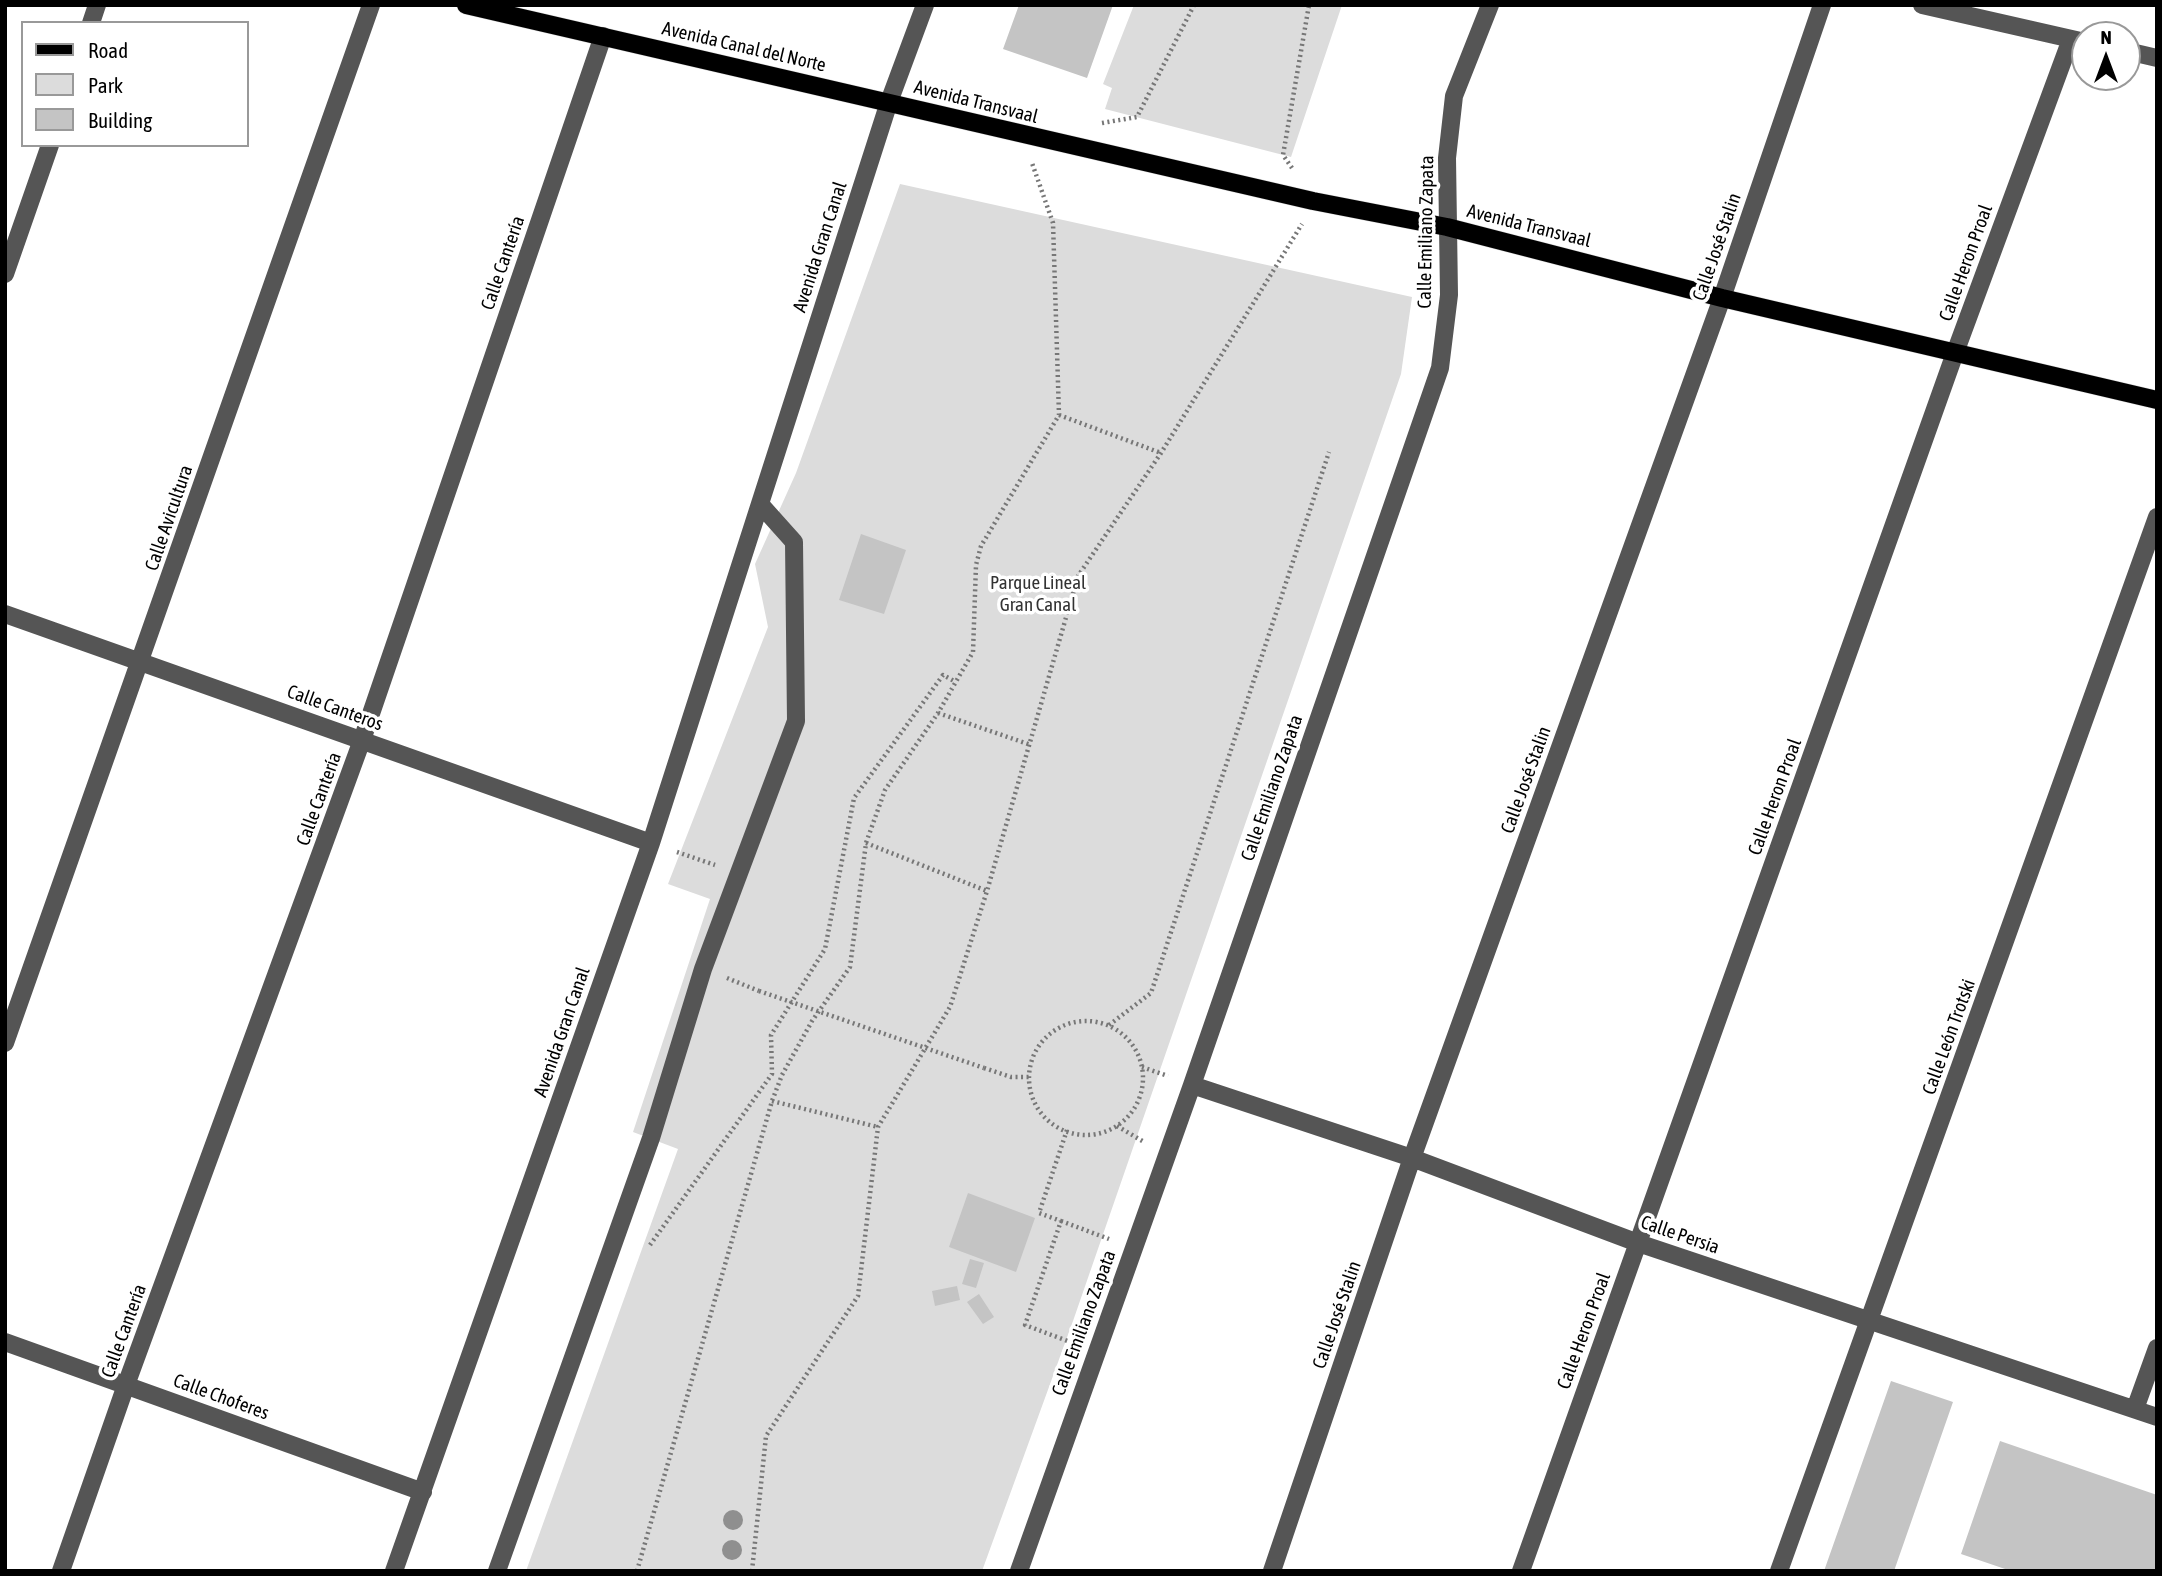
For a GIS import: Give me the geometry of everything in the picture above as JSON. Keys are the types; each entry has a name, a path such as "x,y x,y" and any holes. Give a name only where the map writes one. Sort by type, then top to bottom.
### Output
{"main road":[{"name":"Avenida Canal del Norte","path":"466,5 889,102"},
{"name":"Avenida Transvaal","path":"889,102 1315,201 1447,227 1722,298 2157,400"}],"street":[{"name":"Calle Avicultura","path":"5,1043 371,5"},
{"name":"Avenida Gran Canal","path":"394,1571 651,843 889,102 925,5"},
{"name":"Calle Emiliano Zapata","path":"1019,1571 1192,1085 1440,368 1449,295 1447,158 1454,96 1490,5"},
{"name":"Calle José Stalin","path":"1272,1571 1412,1158 1722,298 1822,5"},
{"path":"1922,5 2071,38"},
{"name":"Calle Cantería","path":"61,1571 126,1385 362,740 603,36"},
{"name":"Calle Heron Proal","path":"1521,1571 1955,354 2071,58"},
{"path":"5,274 49,147"},
{"path":"497,1571 651,1138 704,969 796,721 794,542 760,504"},
{"name":"Calle León Trotski","path":"1779,1571 2157,517"},
{"name":"Calle Canteros","path":"5,614 651,843"},
{"name":"Calle Persia","path":"1192,1085 1412,1158 1638,1243 2157,1417"},
{"name":"Calle Choferes","path":"5,1342 423,1492"},
{"path":"2135,1409 2157,1348"}],"path":[{"path":"1098,123 1137,117 1194,5"},
{"path":"752,1571 766,1436 858,1296 878,1127 950,1007 1031,745 1078,576 1161,453 1315,201 1283,155 1309,5"},
{"path":"637,1571 772,1101 782,1075 812,1021 850,967 866,843 885,790 938,713 973,652 976,565 982,546 1059,415 1053,223 1023,135"},
{"path":"1059,415 1161,453"},
{"path":"1109,1026 1151,993 1329,452"},
{"path":"650,1245 772,1074 771,1035 825,949 854,798 943,675 956,682"},
{"path":"938,713 1031,745"},
{"path":"651,843 739,874"},
{"path":"866,843 987,891"},
{"path":"759,991 1011,1077 1029,1077"},
{"path":"1091,1020 1125,1035 1137,1050 1143,1085 1130,1115 1109,1129 1087,1135 1054,1125 1041,1112 1032,1096 1029,1077 1032,1059 1041,1042 1055,1030 1072,1022 1091,1020"},
{"path":"772,1101 878,1127"},
{"path":"1067,1130 1039,1213 1134,1248"},
{"path":"1060,1221 1025,1325 1096,1352"}],"green space":[{"path":"1134,5 1342,5 1291,157 1105,109 1112,88 1103,84"},
{"name":"Parque Lineal Gran Canal","path":"900,184 1412,297 1401,374 1073,1321 982,1571 526,1571 678,1149 633,1132 710,899 668,884 768,627 755,564 796,473"}],"building":[{"path":"1019,5 1113,5 1087,78 1003,49"},
{"path":"861,534 906,550 884,614 839,600"},
{"path":"968,1193 1035,1218 1016,1272 949,1247"},
{"path":"970,1259 984,1263 976,1288 962,1284"},
{"path":"957,1286 960,1300 935,1306 932,1291"},
{"path":"979,1294 994,1317 983,1324 967,1302"},
{"path":"1891,1381 1953,1402 1894,1571 1824,1571"},
{"path":"2000,1441 2157,1495 2157,1571 2011,1571 1961,1554"}]}
